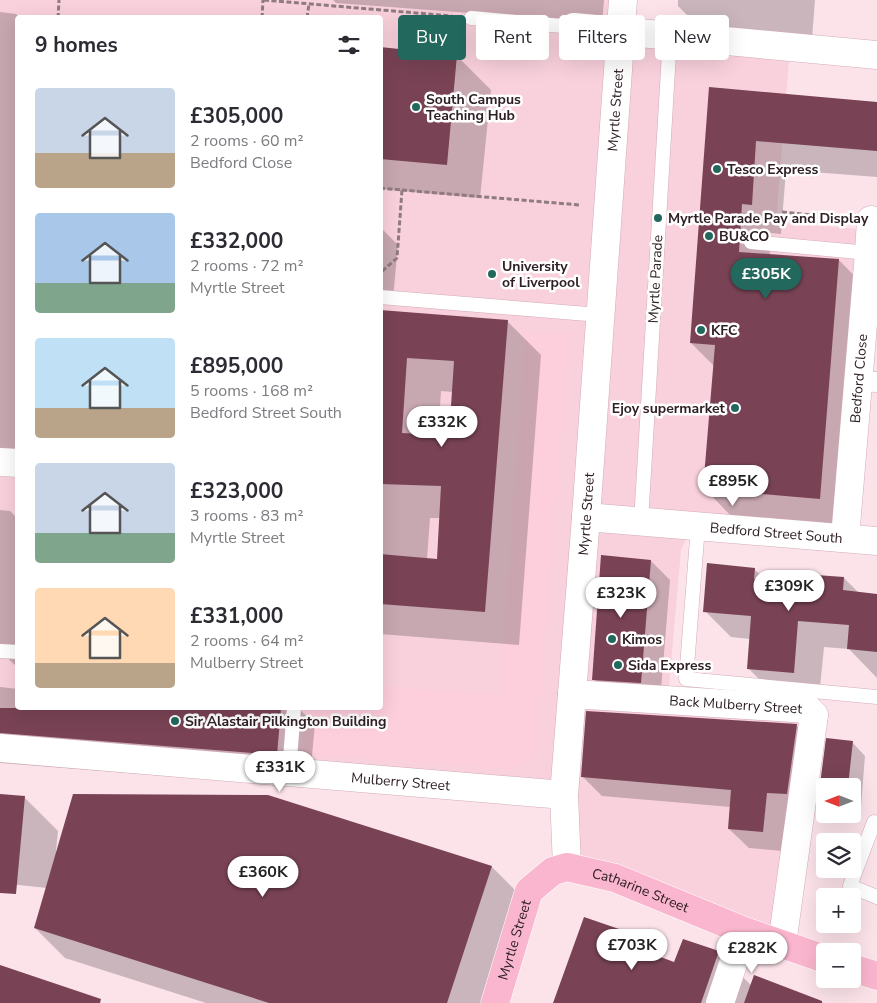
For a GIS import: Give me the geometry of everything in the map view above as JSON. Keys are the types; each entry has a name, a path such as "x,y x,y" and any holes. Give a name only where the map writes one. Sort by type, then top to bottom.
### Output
{"main road":[{"name":"Catharine Street","path":"567,867 615,878 744,931 816,955"},
{"name":"Myrtle Street","path":"495,1003 530,891 553,871 567,867"},
{"path":"861,971 877,976"}],"street":[{"name":"Myrtle Street","path":"622,15 623,0"},
{"path":"729,41 877,55"},
{"name":"Myrtle Street","path":"567,867 564,795 619,60"},
{"name":"Bedford Close","path":"844,538 868,381 872,260 871,220"},
{"path":"0,462 15,463"},
{"name":"Bedford Street South","path":"586,518 877,541"},
{"name":"Back Mulberry Street","path":"572,694 808,709 814,715 782,944"},
{"name":"Mulberry Street","path":"0,748 564,795"},
{"path":"720,1003 744,931"}],"lane":[{"path":"471,18 559,26"},
{"name":"Myrtle Parade","path":"641,522 669,60"},
{"path":"751,242 872,260"},
{"path":"383,297 600,315"},
{"path":"698,526 686,679 877,697"},
{"path":"0,651 15,652"},
{"path":"289,772 294,710"},
{"path":"874,822 850,886 877,897"}],"path":[{"path":"58,15 59,0"},
{"path":"262,15 264,0 471,18"},
{"path":"308,15 309,4"},
{"path":"383,188 608,208"},
{"path":"383,270 397,258 402,190"},
{"path":"782,212 871,220"}],"shaded area":[{"path":"0,0 623,0 622,15 559,15 559,60 645,60 645,33 655,34 655,60 729,60 729,41 790,47 776,222 871,230 845,538 693,525 681,550 669,687 808,709 782,944 567,867 564,795 0,748"},
{"path":"526,332 570,334 536,753 516,769 302,754 306,710 383,710 383,686 500,695"}],"building":[{"name":"South Campus Teaching Hub","path":"383,47 398,49 398,60 457,60 447,165 383,159"},
{"path":"709,87 877,102 877,151 756,141 752,205 742,204 739,252 839,259 820,499 703,489 715,345 690,343"},
{"path":"383,310 508,320 485,612 383,604 383,554 437,559 441,486 383,484","holes":["407,358 454,361 449,436 402,433"]},
{"path":"601,555 651,560 641,683 592,680"},
{"path":"707,563 755,568 754,579 801,583 802,574 844,577 843,590 877,594 877,652 847,649 849,625 798,621 794,673 747,669 751,616 703,612"},
{"name":"Sir Alastair Pilkington Building","path":"0,708 15,708 15,710 281,710 277,755 0,733"},
{"path":"586,711 797,724 787,794 767,793 763,832 728,829 731,790 581,777"},
{"path":"826,738 853,741 849,778 821,778"},
{"path":"0,794 25,796 16,894 0,893"},
{"path":"73,794 268,795 492,866 447,1003 269,1003 34,928"},
{"path":"584,917 619,929 615,940 674,962 683,939 719,951 701,1003 553,1003"},
{"path":"0,965 101,999 100,1003 0,1003"},
{"path":"754,975 822,1001 822,1003 744,1003"}],"place":[{"name":"South Campus Teaching Hub","path":"416,107"},
{"name":"Tesco Express","path":"717,169"},
{"name":"Myrtle Parade Pay and Display","path":"658,218"},
{"name":"BU&CO","path":"709,236"},
{"name":"University of Liverpool","path":"492,274"},
{"name":"KFC","path":"701,330"},
{"name":"Ejoy supermarket","path":"735,408"},
{"name":"Kimos","path":"612,639"},
{"name":"Sida Express","path":"618,665"},
{"name":"Sir Alastair Pilkington Building","path":"175,721"}]}
